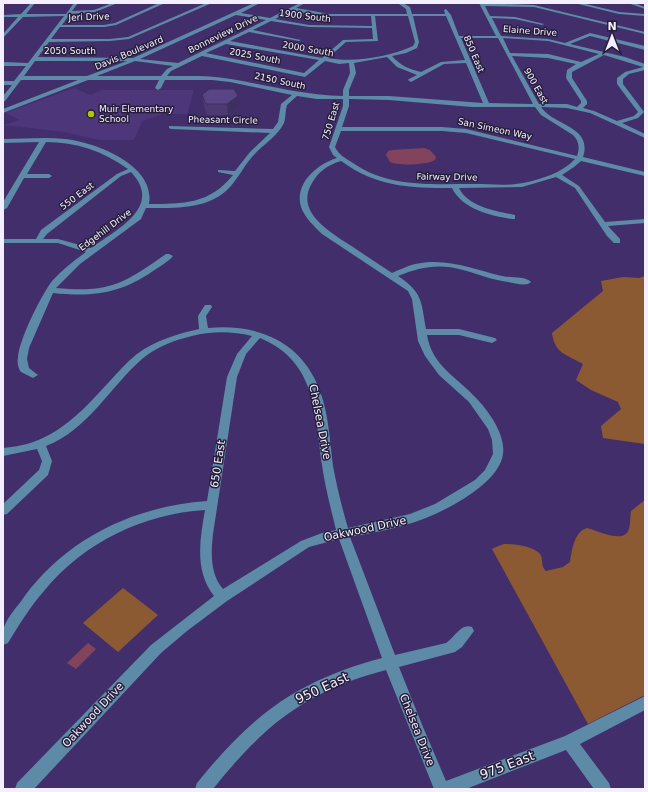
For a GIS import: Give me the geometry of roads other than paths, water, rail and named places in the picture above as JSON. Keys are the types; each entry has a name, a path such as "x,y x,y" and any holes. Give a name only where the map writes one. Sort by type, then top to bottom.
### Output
{"street":[{"path":"3,37 33,3"},
{"path":"13,107 3,101 76,3"},
{"path":"3,16 68,14 95,11 116,3"},
{"name":"Jeri Drive","path":"59,26 104,26 116,24 164,3"},
{"path":"48,41 110,40 128,38 210,3"},
{"name":"Davis Boulevard","path":"3,111 92,78 258,3"},
{"name":"Bonneview Drive","path":"158,88 166,72 303,3"},
{"path":"326,3 400,3 408,7 410,15"},
{"path":"576,3 620,13 645,15"},
{"path":"630,3 645,8"},
{"path":"362,4 364,15"},
{"path":"482,4 534,6 645,33"},
{"name":"900 East","path":"482,4 537,105 546,117 565,127 577,136 583,147 580,158"},
{"path":"290,10 325,15 449,15"},
{"name":"850 East","path":"446,10 487,105"},
{"name":"1900 South","path":"235,14 315,27 374,27"},
{"path":"322,60 347,41 376,40 373,15"},
{"name":"2000 South","path":"225,42 322,60 351,62 407,51 417,45 418,42 410,15"},
{"path":"489,17 515,18 542,24"},
{"path":"3,30 10,30"},
{"path":"248,30 299,40 293,45"},
{"path":"568,43 590,34 645,48"},
{"name":"Elaine Drive","path":"458,37 529,38 568,43 645,67"},
{"path":"280,52 288,48"},
{"path":"579,108 584,104 584,101 568,75 570,70 604,53"},
{"name":"2025 South","path":"201,54 305,75 322,60"},
{"path":"509,54 548,56 581,64"},
{"path":"388,55 392,57 399,66 421,74"},
{"name":"2050 South","path":"34,59 136,59 178,65"},
{"path":"411,80 443,63 468,61"},
{"name":"750 East","path":"342,160 334,152 332,147 346,106 346,90 353,73 351,62"},
{"path":"3,64 30,64"},
{"path":"617,123 636,117 641,112 620,84 620,78 627,73 645,67"},
{"name":"2150 South","path":"20,78 225,79 296,94 323,98 388,98 487,105 560,105 579,108 645,136"},
{"path":"3,83 16,83"},
{"path":"145,206 178,206 203,200 223,190 252,152 274,131 281,120 284,104 296,94"},
{"name":"Pheasant Circle","path":"171,128 274,131"},
{"name":"San Simeon Way","path":"338,129 459,130 645,174"},
{"name":"Edgehill Drive","path":"3,141 68,141 82,144 113,156 131,170 142,179 146,185 148,196 144,210 135,221 65,272 50,290 22,354 24,370 34,375"},
{"path":"3,208 43,141"},
{"path":"555,174 573,165 580,158"},
{"name":"Fairway Drive","path":"342,160 368,176 412,186 524,186 537,183 555,174"},
{"name":"Oakwood Drive","path":"23,789 156,649 222,597 305,544 322,538 399,523 426,513 479,483 490,472 498,454 497,440 490,422 473,400 448,378 434,362 425,346 421,332 418,304 414,295 404,285 325,232 313,222 306,212 303,197 308,183 321,167 331,162 342,160"},
{"name":"550 East","path":"38,241 44,232 62,218 119,175 131,170"},
{"path":"220,171 236,173"},
{"path":"555,174 577,187 617,242"},
{"path":"22,176 49,176"},
{"path":"454,186 457,194 466,201 492,213 512,217"},
{"path":"603,224 645,221"},
{"path":"3,241 61,242 93,251"},
{"path":"50,290 101,291 114,289 126,284 169,256"},
{"path":"391,276 416,266 443,264 463,267 502,279 527,282"},
{"path":"204,331 202,316 208,306"},
{"name":"Chelsea Drive","path":"3,452 18,450 58,437 73,426 135,361 146,352 170,339 204,331 235,330 258,335 278,343 294,355 308,372 314,385 333,492 344,534 419,737 442,789"},
{"path":"421,332 459,332 492,340"},
{"name":"650 East","path":"222,597 211,582 206,564 207,534 232,377 243,352 258,335"},
{"path":"3,511 44,472 47,461 40,444"},
{"path":"3,639 40,586 60,566 86,546 114,530 144,517 175,509 212,506"},
{"name":"950 East","path":"203,789 226,760 243,742 277,712 296,699 329,682 353,673 450,648 457,643 467,631"},
{"name":"975 East","path":"446,789 569,742 645,704"},
{"path":"569,742 603,789"}],"place":[{"name":"Muir Elementary School","path":"91,114"}]}
